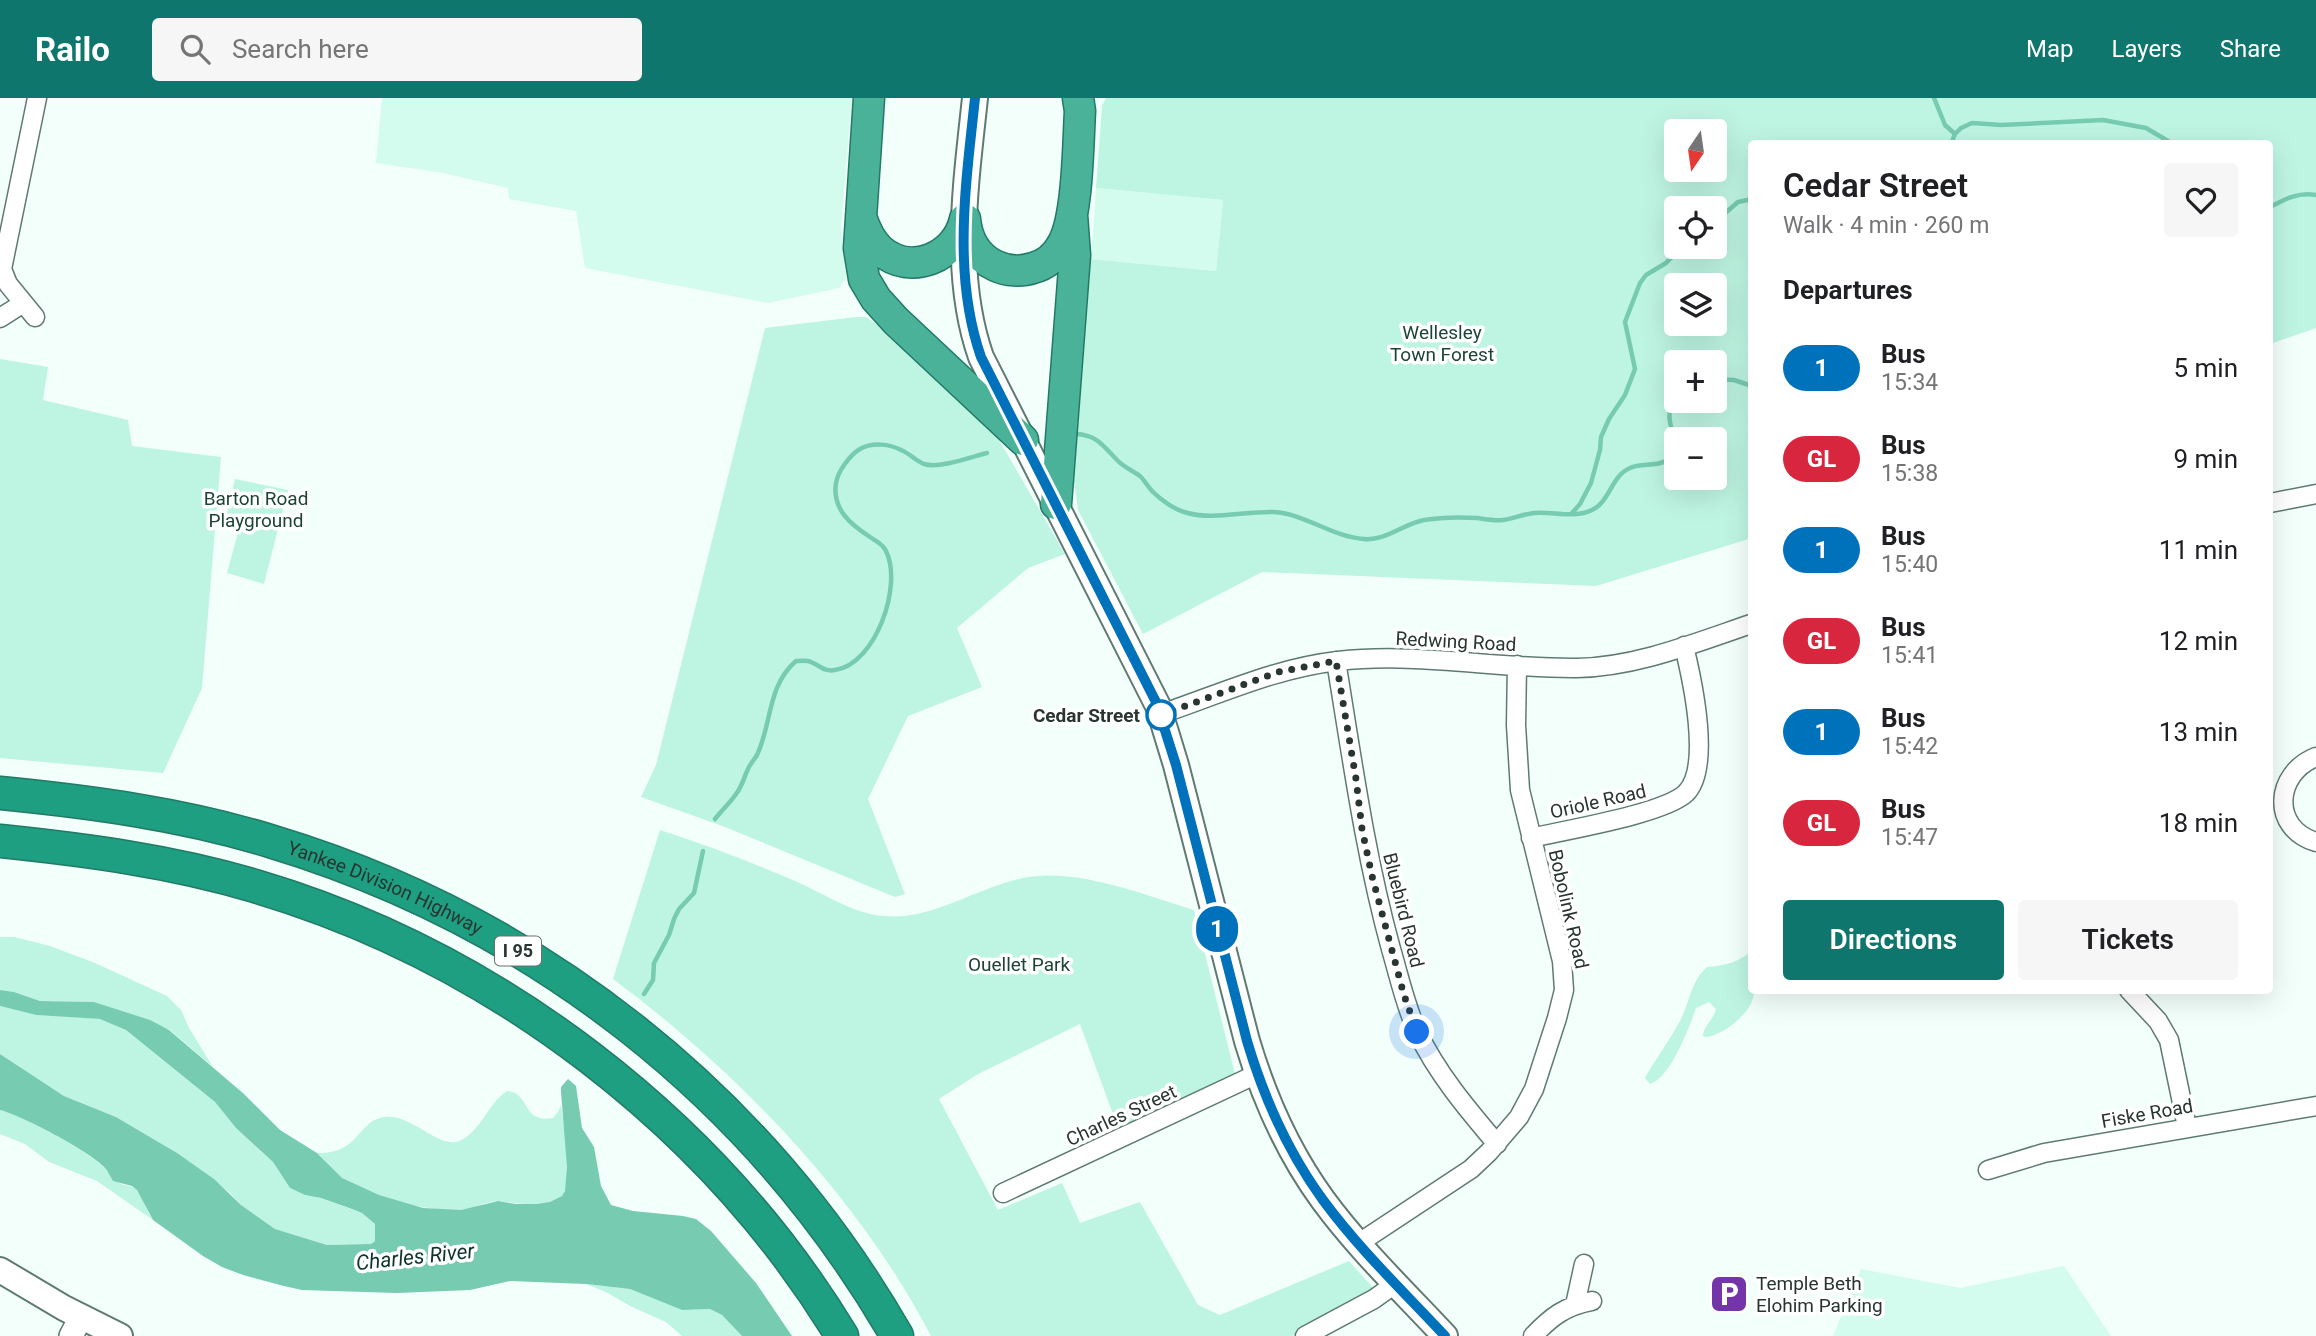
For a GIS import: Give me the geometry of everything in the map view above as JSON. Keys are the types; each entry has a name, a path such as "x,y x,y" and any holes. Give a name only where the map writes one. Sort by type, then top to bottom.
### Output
{"highway":[{"path":"869,98 859,258 864,279 896,321 1023,440"},
{"path":"1056,504 1075,255 1072,215 1082,102"},
{"path":"965,219 968,237 979,254 1001,268 1023,271 1038,266 1055,255 1066,237 1072,215"},
{"path":"861,217 867,234 882,251 898,260 909,262 928,261 946,252 959,237 965,219"},
{"name":"Yankee Division Highway","path":"0,793 138,810 270,840 397,888 530,957 641,1035 693,1080 750,1136 821,1220 897,1336"},
{"name":"I 95","path":"0,841 126,856 256,886 355,921 428,955 474,981 541,1022 584,1054 646,1104 685,1140 722,1178 773,1239 842,1336"}],"main road":[{"path":"975,98 965,219 965,284 973,332 986,366 1161,714 1257,1074 1284,1137 1323,1200 1395,1284 1445,1336"},
{"path":"0,1269 76,1326 120,1336"}],"street":[{"path":"0,318 28,311 8,284 3,263 37,98"},
{"path":"2273,502 2316,494"},
{"name":"Redwing Road","path":"1161,714 1278,672 1336,661 1380,658 1597,666 1618,664 1748,625"},
{"name":"Oriole Road","path":"1531,838 1666,806 1687,792 1698,772 1698,749 1695,695 1684,646"},
{"name":"Bluebird Road","path":"1336,661 1362,829 1404,995 1417,1032 1437,1065 1497,1144"},
{"name":"Bobolink Road","path":"1359,1243 1471,1169 1520,1117 1534,1089 1564,990 1562,961 1520,790 1516,725 1517,665"},
{"path":"2316,757 2302,763 2292,772 2283,797 2289,822 2298,832 2316,842"},
{"path":"2133,994 2158,1021 2169,1040 2187,1127"},
{"name":"Charles Street","path":"1003,1193 1257,1074"},
{"name":"Fiske Road","path":"1988,1170 2044,1153 2316,1106"},
{"path":"1533,1336 1555,1314 1584,1303 1584,1264"},
{"path":"1305,1336 1374,1299 1395,1284"}],"shaded area":[{"path":"382,98 852,98 841,227 846,278 839,288 768,303 585,268 576,211 509,199 508,188 443,173 376,163"},
{"path":"1096,188 1223,200 1216,271 1091,259"},
{"path":"2064,1266 2111,1336 1833,1336 1861,1269 1960,1288"}],"green space":[{"name":"Wellesley Town Forest","path":"1106,98 2316,98 2316,328 2273,343 2273,140 1748,140 1748,539 1596,586 1262,572 1143,634 1078,510 1074,481 1091,259 1216,271 1223,200 1096,188 1102,106"},
{"path":"866,317 886,330 998,438 1065,554 1028,568 957,628 982,687 908,716 868,799 905,894 895,897 725,827 641,797 656,765 765,328"},
{"path":"0,359 48,367 43,400 128,420 132,446 221,457 202,688 163,773 0,758"},
{"name":"Barton Road Playground","path":"235,479 288,490 264,584 227,573 239,529 225,521"},
{"name":"Ouellet Park","path":"660,830 745,860 850,907 884,916 923,912 1018,879 1038,876 1097,881 1194,910 1235,1074 1118,1128 1080,1024 978,1074 939,1099 998,1210 1062,1183 1080,1223 1140,1202 1198,1305 1220,1315 1349,1261 1376,1291 1292,1336 931,1336 869,1235 832,1186 792,1140 705,1054 613,979"},
{"path":"0,937 14,937 50,946 167,996 181,1010 213,1067 170,1030 94,1002 40,1001 0,990"},
{"path":"1747,954 1748,994 1754,994 1750,1006 1730,1027 1706,1037 1703,1036 1704,1032 1716,1009 1709,1002 1696,1008 1672,1062 1658,1080 1650,1084 1645,1078 1680,1021 1694,985 1702,973 1707,967 1726,964"},
{"path":"0,1006 36,1015 101,1019 126,1030 215,1102 236,1128 273,1162 290,1188 362,1213 375,1224 375,1241 371,1244 327,1245 275,1229 165,1146 116,1117 64,1096 0,1054"},
{"path":"507,1091 515,1093 531,1113 543,1119 553,1118 561,1105 568,1177 563,1195 550,1203 492,1201 461,1210 416,1206 383,1198 354,1186 339,1176 317,1153 342,1148 369,1124 385,1117 405,1121 442,1140 459,1141 473,1131 494,1103"},
{"path":"0,1110 37,1125 66,1141 100,1164 116,1182 136,1189 153,1220 97,1181 49,1162 25,1144 0,1134"},
{"path":"586,1284 630,1289 682,1310 710,1309 722,1315 742,1336 682,1336 666,1322"}],"water":[{"name":"Charles River","path":"0,990 40,1001 94,1002 150,1020 169,1030 244,1094 280,1130 317,1153 342,1178 379,1195 423,1208 461,1210 498,1201 537,1204 562,1196 565,1191 567,1167 561,1087 568,1079 576,1086 582,1128 594,1147 601,1186 611,1205 633,1211 696,1219 711,1231 756,1283 792,1336 742,1336 722,1315 710,1309 682,1310 630,1289 510,1281 470,1290 397,1293 302,1290 222,1267 153,1220 137,1190 113,1181 96,1160 54,1134 0,1110 0,1054 64,1096 116,1117 177,1153 214,1179 241,1205 275,1229 327,1245 371,1244 375,1241 375,1224 362,1213 290,1188 273,1162 236,1128 215,1102 126,1030 100,1019 36,1015 0,1006"}],"waterway":[{"path":"1934,98 1945,125 1955,134"},
{"path":"1953,140 1961,128 1972,123 2001,125 2103,120 2146,128 2166,140"},
{"path":"2273,206 2297,195 2316,195"},
{"path":"1727,212 1738,202 1748,200"},
{"path":"1572,513 1591,483 1601,437 1625,395 1635,369 1625,322 1640,283 1646,275 1670,259"},
{"path":"1727,380 1748,385"},
{"path":"1076,434 1090,437 1100,443 1120,463 1140,476 1160,498 1184,512 1206,516 1274,512 1341,534 1372,539 1431,519 1464,517 1500,520 1534,513 1585,513 1598,506 1619,477 1630,468 1661,463 1670,458 1675,445 1670,413"},
{"path":"715,819 738,791 757,755 775,694 787,671 796,661 809,661 831,670 850,665 874,639 882,621 891,583 890,566 883,546 856,527 840,508 835,492 836,483 845,464 860,449 875,445 897,448 921,463 930,465 946,464 987,453"},
{"path":"644,994 653,980 654,963 674,919 679,909 694,893 703,851"}],"bus line":[{"name":"1","path":"975,98 964,233 964,268 965,292 981,357 1156,702 1167,731 1247,1041 1276,1121 1323,1200 1370,1256 1445,1336"}],"place":[{"name":"Cedar Street","path":"1161,715"},
{"name":"Temple Beth Elohim Parking","path":"1729,1294"}],"route":[{"path":"1161,715 1278,672 1336,661 1362,829 1372,876 1404,995 1417,1032"}]}
